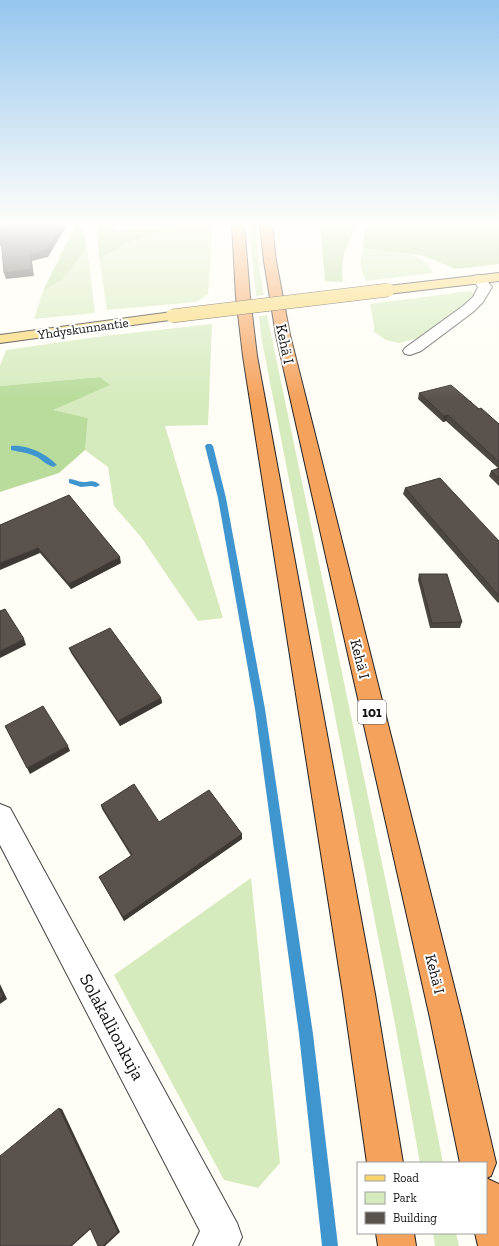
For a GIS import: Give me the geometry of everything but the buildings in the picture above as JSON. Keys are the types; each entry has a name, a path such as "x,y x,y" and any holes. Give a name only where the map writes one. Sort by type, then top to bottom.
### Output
{"highway":[{"path":"242,282 252,364 359,994 384,1162"},
{"name":"Kehä I","path":"273,282 282,335 444,1010 478,1162"},
{"path":"487,1201 497,1246"},
{"path":"395,1234 397,1246"}],"main road":[{"name":"Yhdyskunnantie","path":"0,339 172,316 459,282"}],"street":[{"path":"410,351 468,309 478,299 485,287 480,282"},
{"name":"Solakallionkuja","path":"0,817 218,1241"}],"green space":[{"path":"47,282 58,282 43,291"},
{"path":"58,282 91,282 95,313 34,319 43,291"},
{"path":"103,282 209,282 208,294 197,302 107,310"},
{"path":"255,282 262,282 264,295 256,296"},
{"path":"471,291 474,294 471,298 423,337 399,343 386,340 374,332 370,304"},
{"path":"267,315 415,1021 443,1162 420,1162 395,1024 261,336 259,316"},
{"path":"212,324 208,425 165,426 223,618 198,621 141,537 114,506 108,467 85,450 88,418 52,410 109,385 100,377 0,386 0,366 6,350 104,336"},
{"path":"100,377 110,385 53,410 88,418 85,450 59,473 0,492 0,386"},
{"path":"251,878 280,1163 258,1188 224,1180 114,975"},
{"path":"433,1234 456,1234 459,1246 435,1246"}],"waterway":[{"path":"209,446 222,498 260,709 306,1034 330,1246"},
{"path":"14,448 25,450 45,458 53,465"},
{"path":"72,481 81,485 92,483 96,485"}]}
